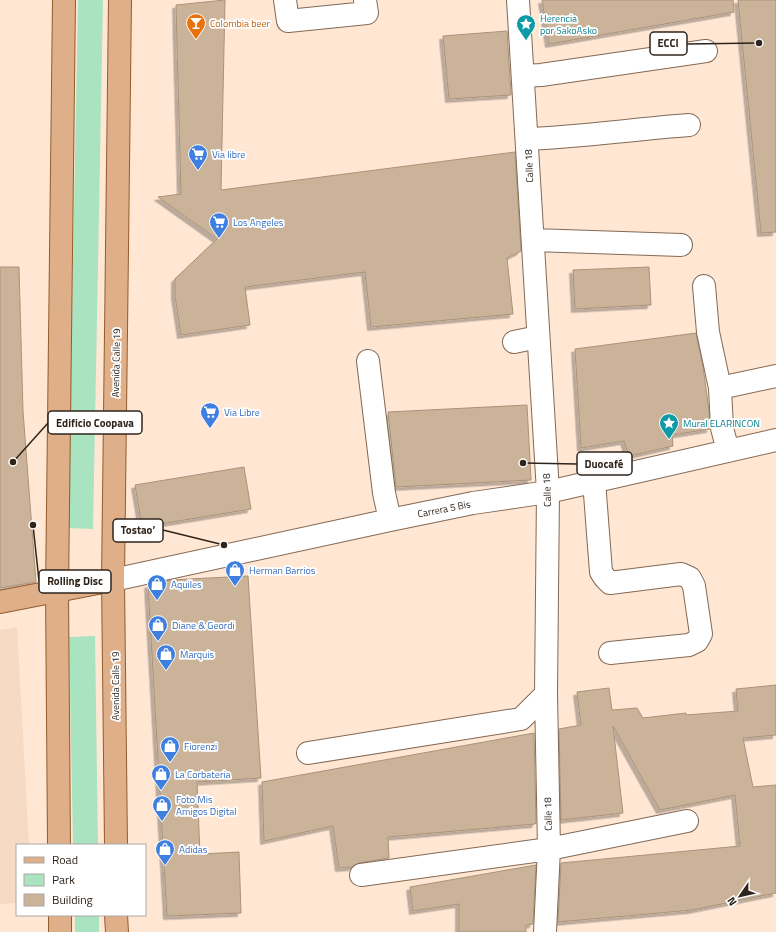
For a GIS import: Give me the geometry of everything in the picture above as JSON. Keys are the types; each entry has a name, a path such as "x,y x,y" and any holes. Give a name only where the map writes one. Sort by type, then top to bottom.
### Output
{"main road":[{"path":"59,844 57,591 64,0"},
{"name":"Avenida Calle 19","path":"116,844 113,580 120,0"},
{"path":"0,602 113,580"},
{"path":"60,916 60,932"},
{"path":"116,916 117,932"}],"street":[{"path":"285,0 288,21 367,13 365,0"},
{"name":"Calle 18","path":"518,0 524,76 548,492 546,694 549,849 545,932"},
{"path":"524,76 541,75 706,52"},
{"path":"527,139 689,125"},
{"path":"533,240 681,244"},
{"path":"704,286 708,332 720,388 722,428 728,451"},
{"path":"514,342 538,337"},
{"path":"368,361 384,493 390,520"},
{"path":"720,388 776,376"},
{"name":"Carrera 5 Bis","path":"113,580 473,503 548,492 776,440"},
{"path":"594,481 601,572 605,578 610,582 681,574 690,578 694,586 701,634 697,641 689,645 610,653"},
{"path":"308,753 521,719 546,694"},
{"path":"361,874 549,849 687,821"}],"shaded area":[{"path":"17,627 29,844 16,844 16,903 0,904 0,630"}],"green space":[{"path":"78,0 103,0 93,529 68,528"},
{"path":"95,636 98,844 73,844 69,637"},
{"path":"75,916 99,916 99,932 75,932"}],"building":[{"path":"225,0 221,190 515,152 521,251 507,258 513,314 371,327 365,272 245,287 250,325 181,335 175,296 175,279 217,239 158,197 181,194 176,5"},
{"path":"542,0 733,0 734,12 549,44"},
{"path":"738,0 776,0 776,232 761,233"},
{"path":"507,31 511,95 449,99 443,36"},
{"path":"0,267 19,267 23,411 36,582 0,588"},
{"path":"649,267 651,305 575,309 573,270"},
{"path":"696,333 703,367 710,429 672,435 673,446 629,456 624,441 581,448 575,349"},
{"path":"527,405 531,480 396,487 388,412"},
{"path":"244,467 251,509 142,527 135,485"},
{"path":"248,576 261,778 197,782 200,854 239,852 241,913 167,916 148,585 170,580"},
{"path":"776,685 776,735 743,738 753,787 776,785 776,893 692,910 558,922 561,863 740,846 735,795 660,810 613,726 623,813 561,820 559,729 581,725 577,692 609,688 612,710 637,708 643,718 686,713 686,715 738,711 736,689"},
{"path":"534,733 535,824 388,837 389,858 359,863 352,867 339,868 333,826 264,841 262,782"},
{"path":"536,865 533,924 526,925 526,932 459,932 459,904 413,911 410,887"}],"place":[{"name":"Colombia beer","path":"196,40"},
{"name":"Herencia por SakoAsko","path":"526,41"},
{"name":"ECCI","path":"759,43"},
{"name":"Via libre","path":"198,171"},
{"name":"Los Angeles","path":"219,239"},
{"name":"Via Libre","path":"210,429"},
{"name":"Mural ELARINCON","path":"669,440"},
{"name":"Edificio Coopava","path":"13,462"},
{"name":"Duocafé","path":"523,463"},
{"name":"Rolling Disc","path":"33,525"},
{"name":"Tostao’","path":"224,545"},
{"name":"Herman Barrios","path":"235,587"},
{"name":"Aquiles","path":"157,601"},
{"name":"Diane & Geordi","path":"158,642"},
{"name":"Marquis","path":"166,671"},
{"name":"Fiorenzi","path":"170,763"},
{"name":"La Corbateria","path":"161,791"},
{"name":"Foto Mis Amigos Digital","path":"162,822"},
{"name":"Adidas","path":"165,866"}]}
